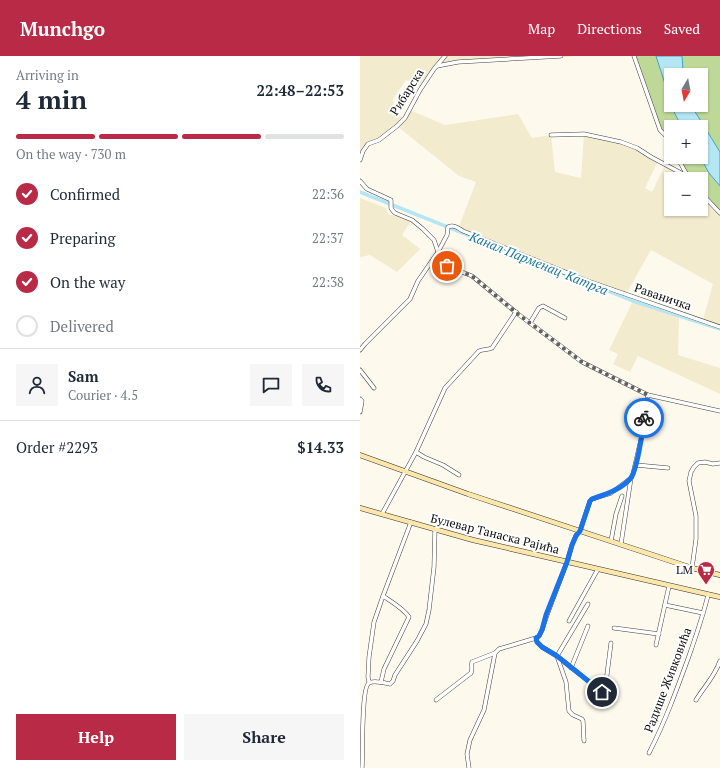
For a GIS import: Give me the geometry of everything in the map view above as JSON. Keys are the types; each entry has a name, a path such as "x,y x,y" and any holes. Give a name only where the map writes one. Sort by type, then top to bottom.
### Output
{"street":[{"name":"Рибарска","path":"360,160 363,151 368,144 379,140 405,118 420,90 436,66 445,56"},
{"name":"Рибарска","path":"436,66 458,62 561,56"},
{"path":"634,56 660,130 664,134"},
{"path":"551,135 584,134 621,142 637,148 679,172"},
{"path":"360,181 367,189 391,200 392,211 412,220 424,229 434,240 438,252 447,266 472,276 516,312 582,362 648,395 720,411"},
{"path":"708,200 720,213"},
{"name":"Раваничка","path":"360,350 410,299 418,281 438,252 447,234 448,227 452,225 463,231 585,280 720,327"},
{"path":"530,322 539,308 543,306 565,318"},
{"path":"382,514 416,452 445,388 479,351 484,349 489,350 492,348 516,312"},
{"path":"360,370 374,388"},
{"path":"621,544 631,478 636,465 648,395"},
{"path":"360,399 362,400 360,412"},
{"path":"416,452 443,465 459,475"},
{"path":"360,455 468,494 692,568 720,575"},
{"path":"692,568 696,539 696,516 690,481 691,472 698,463 720,463"},
{"path":"636,465 668,468"},
{"path":"436,700 471,673 472,662 495,653 499,649 539,636 572,545 580,531 588,505 592,499 611,493 631,478"},
{"path":"611,541 616,514 622,496"},
{"name":"Булевар Танаска Рајића","path":"360,508 473,540 720,598"},
{"path":"362,768 364,704 366,687 369,682 369,657 374,622 411,522"},
{"path":"369,682 392,683 395,675 426,624 434,567 435,529"},
{"path":"569,621 598,569"},
{"path":"656,645 669,586"},
{"name":"Радише Живковића","path":"649,753 674,699 708,595"},
{"path":"381,682 384,669 408,618 406,613 401,608 383,596"},
{"path":"584,741 582,719 573,715 569,711 566,682 557,656 588,604"},
{"name":"Радише Живковића","path":"665,605 703,613"},
{"path":"571,668 588,626"},
{"path":"614,628 659,634"},
{"path":"536,638 537,642 542,647 557,656 602,692 604,691 611,643"},
{"path":"469,768 467,754 470,740 484,710 495,653"},
{"path":"696,700 717,669 720,661"}],"shaded area":[{"path":"360,56 444,56 421,87 406,80 393,99 394,109 403,118 394,128 367,144 360,155"},
{"path":"445,56 575,56 458,62 436,66"},
{"path":"410,110 445,125 518,114 532,138 551,135 555,172 581,178 584,134 621,142 637,148 658,161 645,188 652,192 665,165 678,172 664,172 664,216 708,216 708,200 720,213 720,328 702,323 713,284 651,250 626,294 458,229 476,182 459,176 397,126"},
{"path":"360,198 386,208 388,214 393,216 396,215 411,221 402,235 420,249 397,272 370,255 360,257"},
{"path":"633,301 679,316 678,355 720,368 720,394 638,356 630,372 613,364 618,354 609,350"}],"green space":[{"path":"634,56 656,56 664,81 664,112 674,112 678,120 664,120 664,135 660,130"},
{"path":"682,56 720,56 720,152 708,133 708,120 700,120 695,112 708,112 708,68 683,68"},
{"path":"681,164 704,164 709,173 720,186 720,213 708,200 708,172 686,172"}],"water":[{"path":"656,56 682,56 683,68 664,68 664,81"},
{"path":"674,112 695,112 700,120 678,120"},
{"path":"708,133 720,152 720,186 709,173 704,164 708,164"}],"waterway":[{"name":"Канал Парменац-Катрга","path":"360,192 636,302 720,329"}],"way so far":[{"path":"447,266 472,276 518,314 582,362 648,395 644,418"}],"place":[{"name":"LM","path":"706,585"}],"route":[{"path":"602,692 557,656 542,647 537,642 536,638 542,630 546,615 567,562 572,545 580,531 590,501 611,493 631,478 633,474 636,465 644,418"}]}
